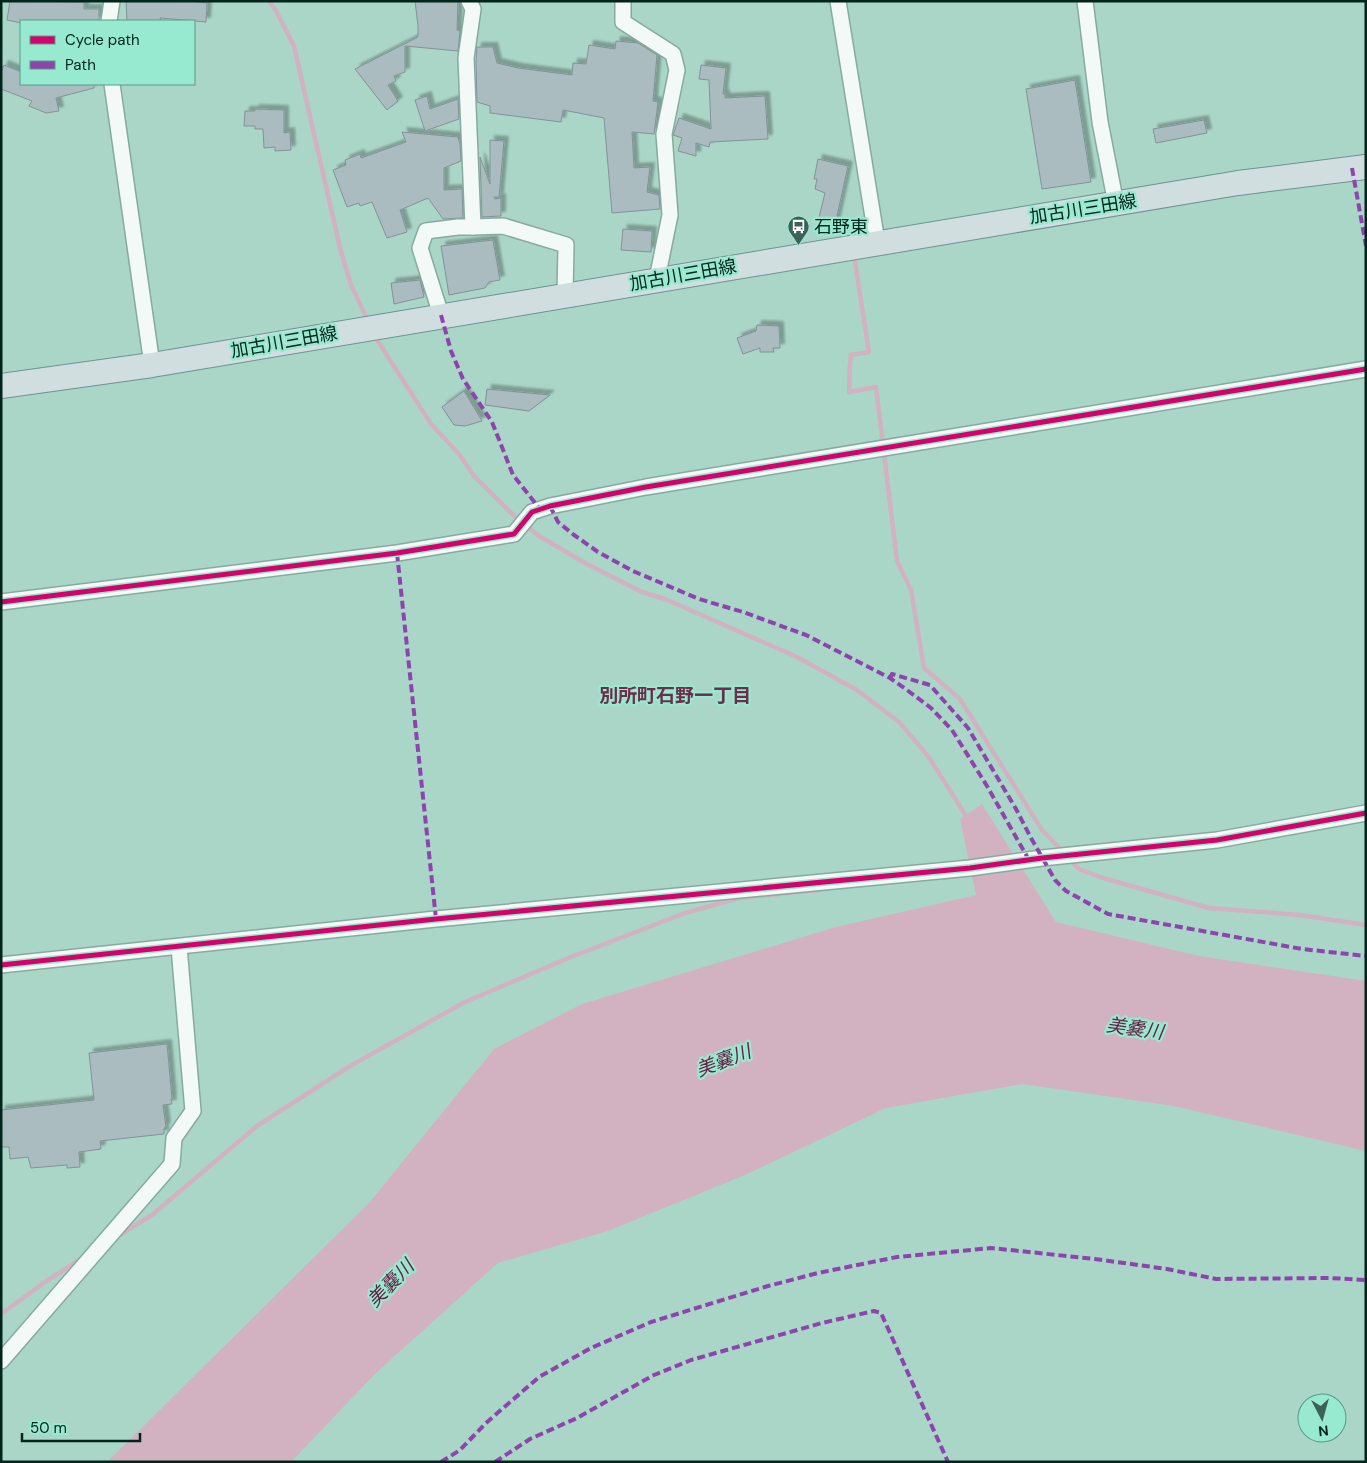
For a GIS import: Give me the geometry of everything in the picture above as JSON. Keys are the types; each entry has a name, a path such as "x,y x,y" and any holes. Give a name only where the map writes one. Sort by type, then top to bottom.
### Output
{"main road":[{"name":"加古川三田線","path":"1,386 152,365 565,294 1238,183 1366,167"}],"street":[{"path":"109,20 112,1"},
{"path":"469,1 473,9 466,58 473,227"},
{"path":"624,1 624,22 673,54 677,70 664,134 670,215 657,279"},
{"path":"838,1 877,242"},
{"path":"1085,1 1100,122 1116,204"},
{"path":"112,85 152,365"},
{"path":"441,315 420,248 426,231 458,227 503,226 566,245 565,294"},
{"path":"1,602 397,553 514,534 532,512 550,506 646,486 1366,369"},
{"path":"1,965 446,918 970,868 1125,848 1217,840 1366,814"},
{"path":"1,1361 172,1164 174,1138 193,1111 179,947"}],"water":[{"name":"美嚢川","path":"982,804 1056,922 1199,956 1366,981 1366,1151 1174,1106 1022,1084 886,1108 745,1175 608,1231 498,1263 377,1372 291,1462 107,1462 369,1203 494,1049 582,1004 836,927 976,895 960,819"}],"building":[{"path":"10,1 84,2 84,9 99,9 99,20 20,20 20,23 7,20"},
{"path":"126,1 189,1 207,3 206,22 160,18 161,20 127,20"},
{"path":"415,1 458,1 457,30 460,31 458,51 405,46 405,72 394,76 396,81 388,85 398,101 387,110 355,69 418,37"},
{"path":"616,41 638,43 657,55 653,101 658,102 654,134 632,132 634,168 650,167 647,192 659,195 660,209 612,213 604,118 563,110 561,122 490,113 490,106 477,102 477,47 493,47 497,63 518,68 572,75 573,63 586,64 589,45 615,49"},
{"path":"4,65 20,72 20,85 94,85 94,88 56,98 59,111 46,113 29,106 32,101 1,89 1,72"},
{"path":"701,65 726,68 723,94 725,94 725,98 765,96 768,139 710,142 709,147 696,143 696,156 678,151 682,138 673,135 679,118 711,129 709,80 699,79"},
{"path":"1075,80 1091,182 1042,189 1026,89"},
{"path":"427,96 430,109 458,99 459,119 425,131 415,100"},
{"path":"255,109 284,110 284,133 290,132 291,150 275,151 275,147 264,148 263,129 255,129 255,126 244,126 245,111 255,111"},
{"path":"1204,120 1207,133 1156,143 1153,129"},
{"path":"402,132 458,137 461,161 444,168 444,190 462,189 463,218 443,219 428,198 400,210 407,232 387,238 372,202 360,206 359,203 347,207 333,170 346,165 345,160 360,154 361,158 406,142"},
{"path":"490,140 504,141 499,197 494,197 495,199 501,198 501,216 482,217 480,157 490,184"},
{"path":"818,159 848,166 835,225 818,221 825,193 815,189 817,179 814,179"},
{"path":"623,229 652,231 651,252 621,250"},
{"path":"493,240 500,280 489,282 485,288 449,295 441,246"},
{"path":"420,280 424,297 394,304 391,283"},
{"path":"757,325 779,326 780,348 773,348 774,352 760,352 760,348 743,354 737,338 756,331"},
{"path":"487,389 550,395 529,411 485,405"},
{"path":"464,391 482,421 465,426 454,425 442,407"},
{"path":"167,1044 172,1104 163,1105 166,1127 164,1128 164,1134 100,1141 101,1149 79,1152 80,1167 67,1168 67,1165 31,1168 28,1157 10,1159 9,1147 1,1147 1,1110 94,1100 89,1053"}],"waterway":[{"path":"269,1 294,46 340,248 351,285 368,321"},
{"path":"855,262 869,352 851,355 849,392 876,387 897,561 911,590 924,668 960,699 1042,830 1064,853"},
{"path":"374,335 431,424 459,454 474,476 510,512 539,536 585,563 642,592 665,599 797,657 857,690 899,722 928,756 968,819"},
{"path":"1069,859 1079,869 1103,878 1209,908 1300,915 1366,925"},
{"path":"943,878 977,874"},
{"path":"118,1236 152,1215 257,1126 350,1066 465,1002 566,959 685,913 739,898 828,889"},
{"path":"1,1314 82,1258"}],"marked path":[{"path":"1352,168 1366,246"},
{"path":"441,315 451,351 463,379 492,422 513,475 540,509"},
{"path":"550,506 558,522 574,535 598,552 633,571 699,599 743,612 806,635 890,678 907,690 931,708 952,730 987,786 1029,860"},
{"path":"397,553 436,919"},
{"path":"890,678 892,674 930,685 968,728 1055,880 1066,891 1108,914 1302,949 1366,956"},
{"path":"441,1462 460,1450 486,1423 539,1377 591,1348 651,1322 768,1286 818,1273 897,1257 991,1248 1095,1259 1167,1269 1216,1279 1330,1278 1366,1280"},
{"path":"495,1462 530,1439 577,1418 654,1375 691,1360 822,1323 874,1311 881,1313 948,1462"}],"cycle path":[{"path":"1,602 397,553 514,534 532,512 550,506 646,487 1366,369"},
{"path":"1,965 436,919 970,868 1042,858 1217,840 1366,813"}],"place":[{"name":"石野東","path":"798,246"}],"district":[{"name":"別所町石野一丁目","path":"675,695"}]}
